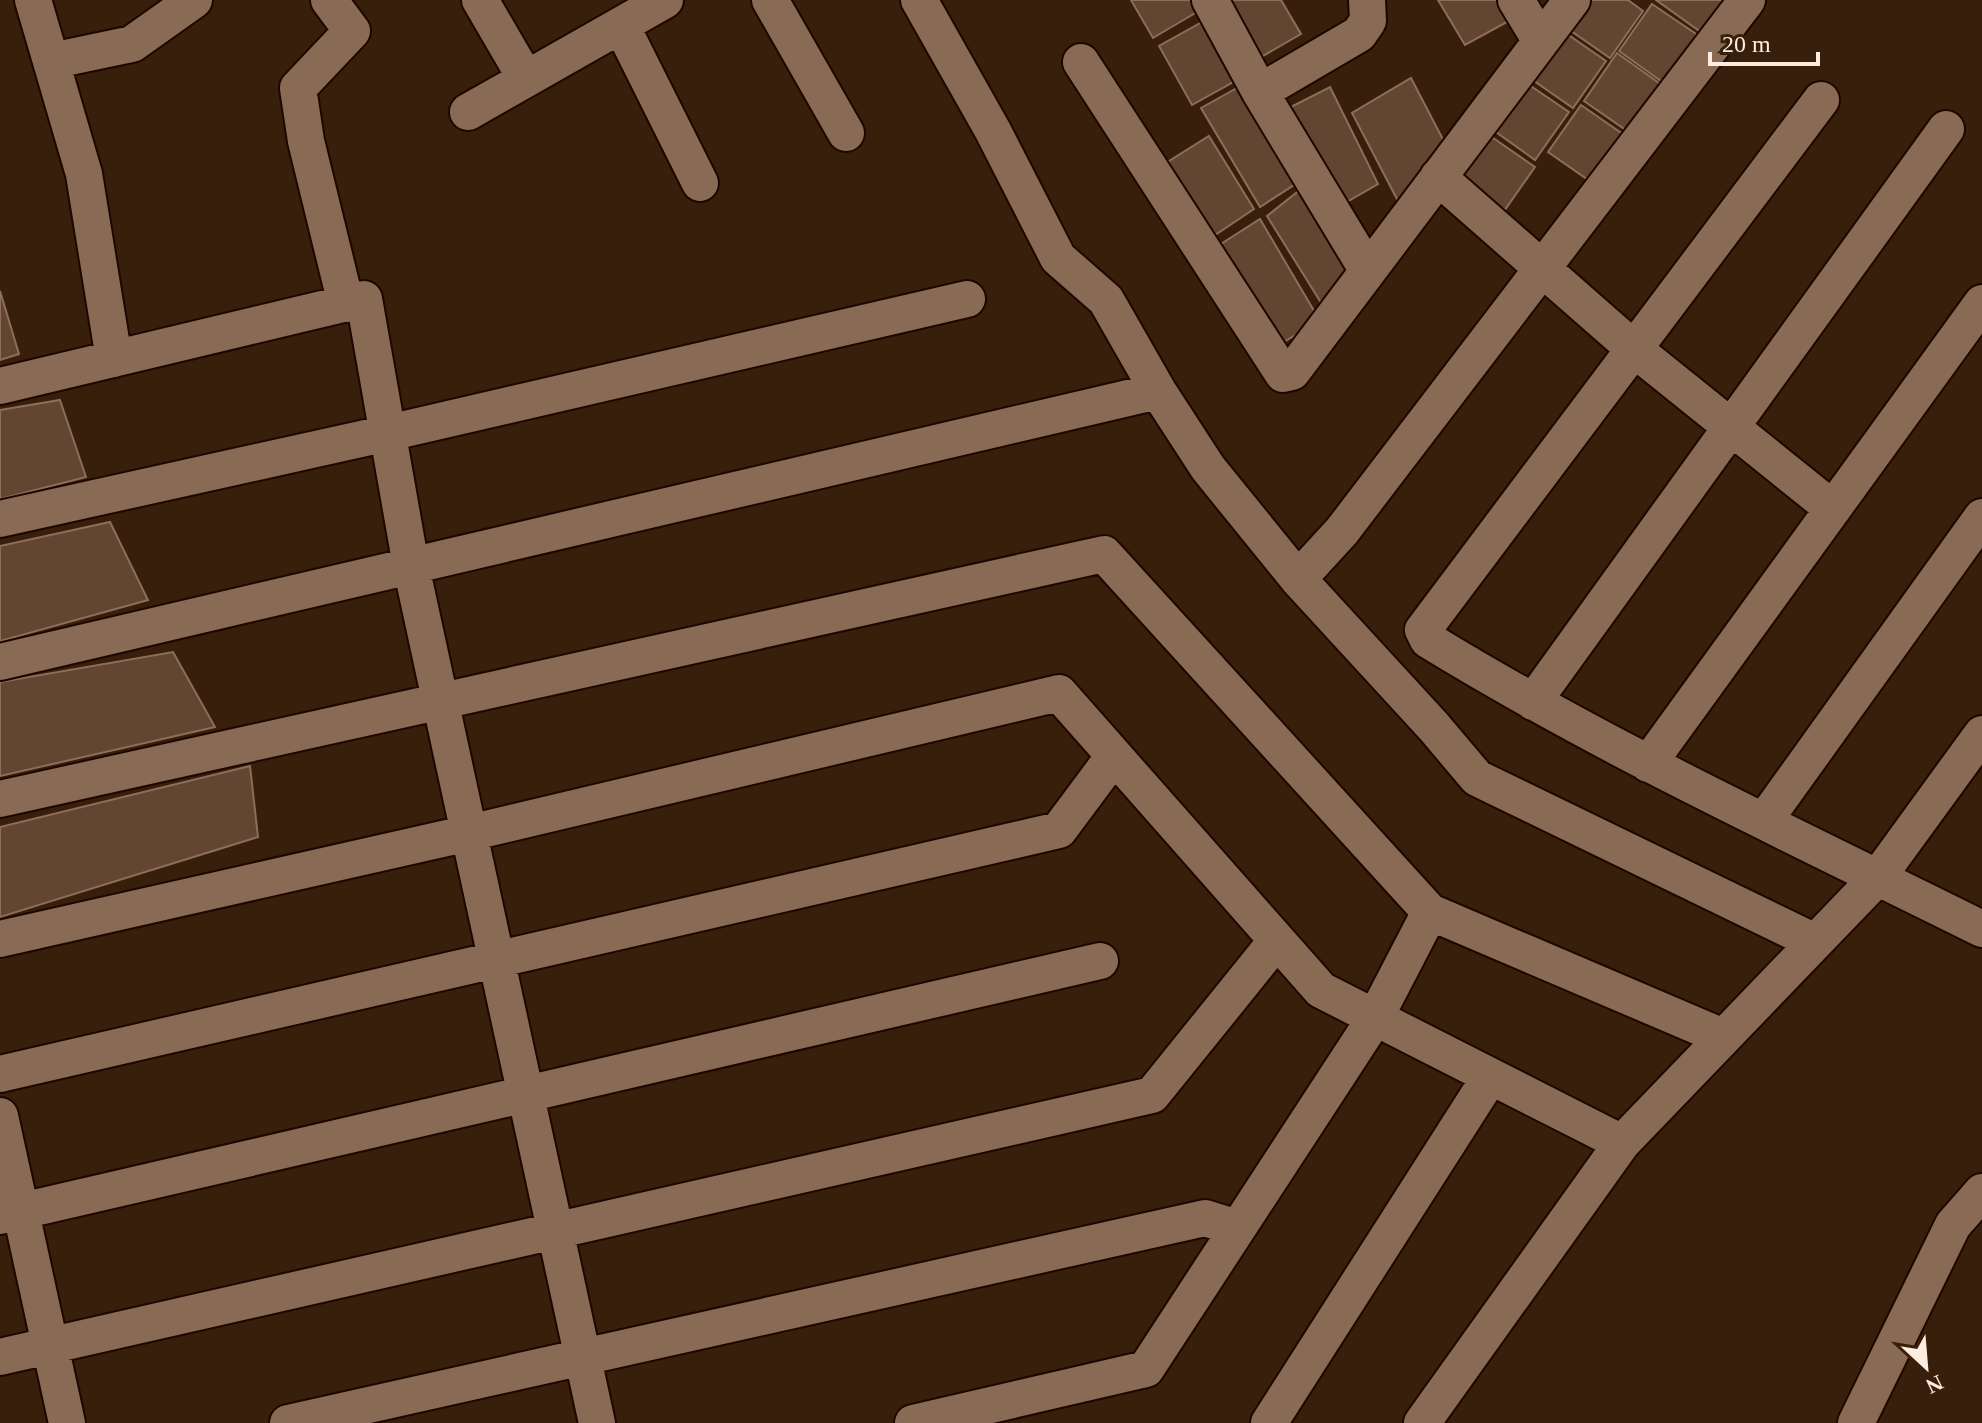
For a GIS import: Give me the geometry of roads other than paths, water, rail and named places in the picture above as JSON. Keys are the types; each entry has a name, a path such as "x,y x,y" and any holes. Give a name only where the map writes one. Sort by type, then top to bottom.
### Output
{"street":[{"path":"33,0 84,174 114,359"},
{"path":"51,61 132,44 194,0"},
{"path":"329,0 352,31 298,88 306,141 346,304"},
{"path":"480,0 526,79"},
{"path":"468,112 665,0"},
{"path":"770,0 846,133"},
{"path":"919,0 993,131 1058,258 1106,300 1158,391 1208,468 1298,579 1477,778 1815,942"},
{"path":"1210,0 1260,92 1368,271"},
{"path":"1260,92 1359,34 1368,21 1367,0"},
{"path":"1516,0 1540,40"},
{"path":"1081,62 1283,374 1292,372 1572,0"},
{"path":"1298,579 1342,531 1747,0"},
{"path":"621,25 700,183"},
{"path":"1821,100 1423,630 1428,640 1533,702 1648,764 1982,929"},
{"path":"1533,702 1946,129"},
{"path":"1438,177 1634,349 1833,509"},
{"path":"0,386 364,299 411,566 597,1423"},
{"path":"0,519 967,299"},
{"path":"1648,764 1982,303"},
{"path":"0,662 1158,391"},
{"path":"1764,821 1982,517"},
{"path":"0,799 1104,554 1430,912 1723,1037"},
{"path":"0,939 469,833 1059,693 1321,990 1622,1143"},
{"path":"1422,1423 1622,1143 1878,877 1982,734"},
{"path":"0,1074 1059,830 1114,756"},
{"path":"913,1423 1146,1369 1375,1018 1430,912"},
{"path":"0,1357 1152,1095 1277,940"},
{"path":"10,1214 1100,961"},
{"path":"1269,1423 1490,1077"},
{"path":"0,1116 10,1214 50,1346 67,1423"},
{"path":"1856,1423 1953,1225 1982,1192"},
{"path":"288,1423 1205,1218 1237,1228"}]}
